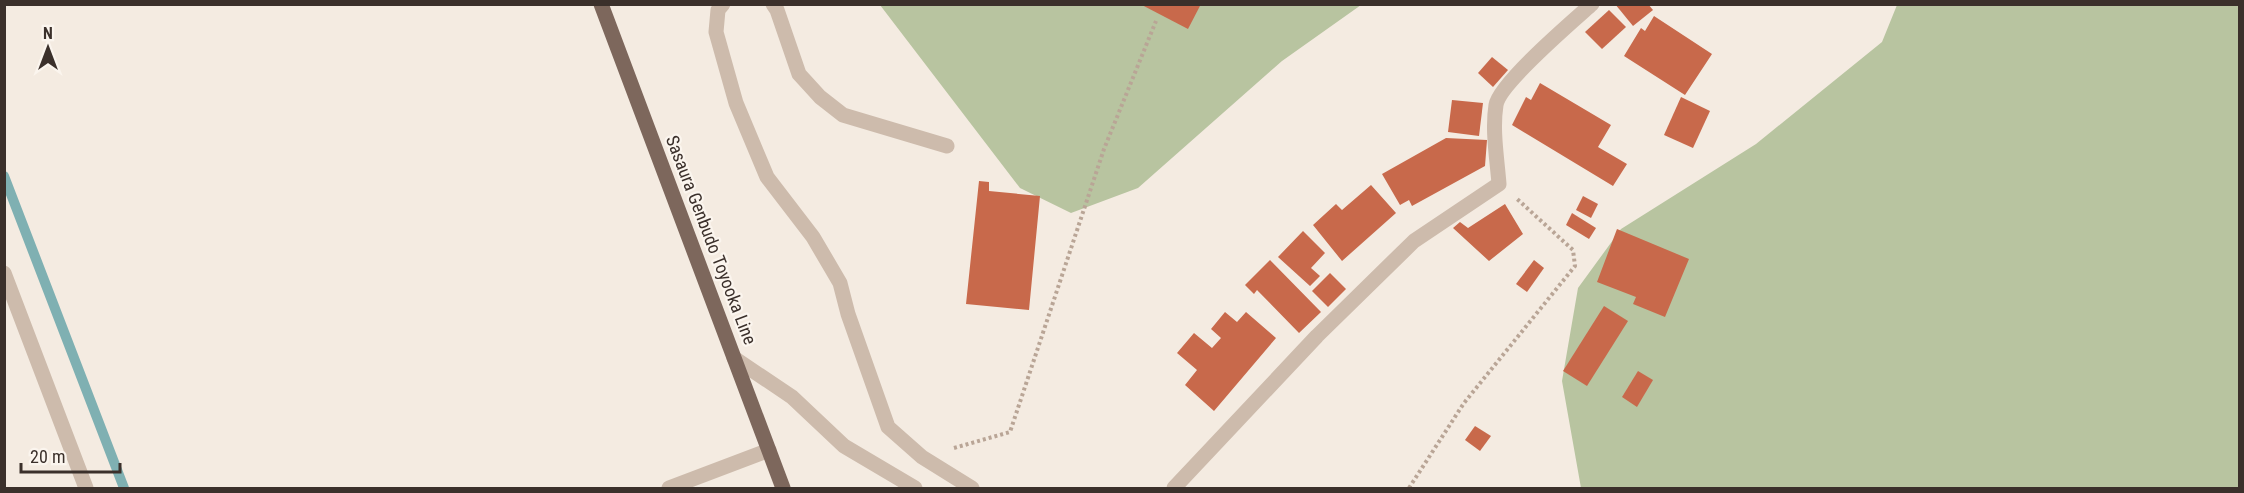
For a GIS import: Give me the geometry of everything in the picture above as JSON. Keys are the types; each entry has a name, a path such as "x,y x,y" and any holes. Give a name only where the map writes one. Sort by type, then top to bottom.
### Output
{"main road":[{"name":"Sasaura Genbudo Toyooka Line","path":"601,4 783,489"}],"street":[{"path":"723,4 718,10 716,32 736,103 767,177 813,237 840,283 848,314 888,427 922,457 972,489"},
{"path":"773,4 799,74 820,97 843,115 948,146"},
{"path":"1174,489 1317,336 1414,240 1499,184 1495,138 1496,102 1509,84 1545,46 1592,4"},
{"path":"4,273 87,489"},
{"path":"734,358 792,397 844,447 915,489"},
{"path":"669,489 769,450"}],"path":[{"path":"922,457 1010,432 1104,149 1156,21"},
{"path":"1409,489 1464,403 1575,266 1573,250 1499,184"}],"green space":[{"path":"880,5 1361,5 1282,61 1138,188 1071,213 1020,188"},
{"path":"1897,5 2239,5 2239,488 1581,488 1562,381 1578,288 1621,229 1756,144 1882,42"}],"building":[{"path":"1140,4 1201,4 1188,29"},
{"path":"1615,4 1648,4 1653,10 1633,26"},
{"path":"1609,10 1626,27 1602,49 1585,32"},
{"path":"1654,16 1712,54 1685,95 1624,56 1641,28 1645,31"},
{"path":"1492,57 1508,70 1493,87 1478,73"},
{"path":"1540,83 1611,125 1598,147 1627,164 1613,186 1512,125 1526,97 1531,100"},
{"path":"1681,97 1710,111 1693,148 1664,135"},
{"path":"1452,100 1483,103 1479,136 1448,132"},
{"path":"1446,138 1487,140 1485,166 1412,206 1409,200 1400,205 1382,174"},
{"path":"979,181 989,182 989,191 1040,196 1029,310 966,304"},
{"path":"1371,185 1396,213 1342,261 1313,225 1336,204 1342,210"},
{"path":"1583,196 1598,204 1591,218 1576,210"},
{"path":"1505,204 1523,234 1489,261 1453,228 1460,222 1468,228"},
{"path":"1572,213 1596,228 1589,239 1566,225"},
{"path":"1617,229 1689,259 1665,317 1633,304 1636,297 1597,282"},
{"path":"1303,231 1325,253 1311,268 1320,276 1310,286 1278,257"},
{"path":"1270,260 1321,312 1299,333 1257,290 1254,294 1245,285"},
{"path":"1534,260 1544,268 1527,292 1516,284"},
{"path":"1330,273 1346,289 1328,307 1312,291"},
{"path":"1604,306 1628,321 1587,386 1563,371"},
{"path":"1225,312 1237,322 1246,312 1276,338 1214,411 1185,385 1197,370 1177,353 1194,333 1212,348 1221,338 1211,329"},
{"path":"1638,371 1653,380 1637,407 1622,397"},
{"path":"1475,426 1491,436 1480,451 1465,440"}],"waterway":[{"path":"4,176 124,488"}]}
